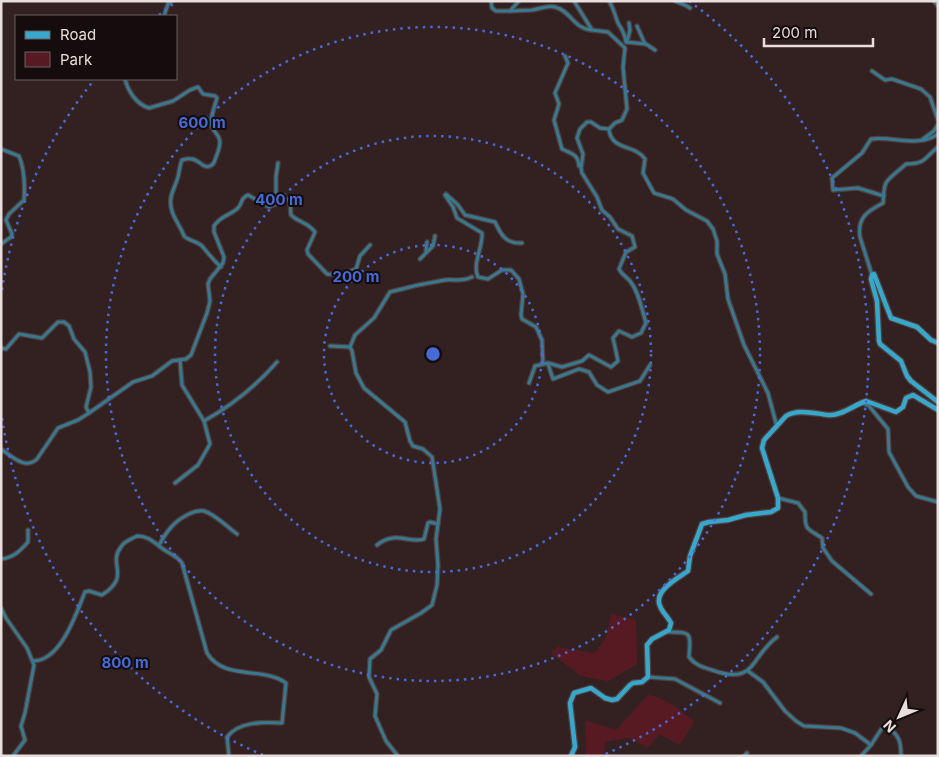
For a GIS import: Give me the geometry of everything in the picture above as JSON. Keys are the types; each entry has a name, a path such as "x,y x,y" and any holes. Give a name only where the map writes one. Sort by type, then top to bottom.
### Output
{"street":[{"path":"164,15 168,4 172,1"},
{"path":"491,1 492,8 496,11 509,12 534,10 547,6 556,7 582,29 608,32 625,48"},
{"path":"509,12 519,1"},
{"path":"574,1 592,30"},
{"path":"612,1 610,3 617,21 625,33 627,42"},
{"path":"676,1 690,8"},
{"path":"934,1 938,6"},
{"path":"609,129 615,122 622,120 627,109 623,67 630,22"},
{"path":"638,26 646,44"},
{"path":"627,42 646,44 655,50"},
{"path":"529,383 535,366 548,363 562,367 582,361 589,355 611,367 618,362 613,338 619,331 632,337 641,333 646,323 636,291 619,269 626,252 635,247 632,236 618,229 610,217 602,210 576,156 562,149 554,120 559,104 555,93 568,63 565,56"},
{"path":"872,71 885,80 892,79 920,90 930,97 938,120"},
{"path":"125,80 135,99 149,108 173,101 198,87 203,94 217,98 211,120 220,138 220,147 212,165 209,167 204,166 194,158 182,160 171,200 172,210 184,236 187,240 201,245 208,255 221,267"},
{"path":"581,168 583,154 577,138 580,129 587,122 591,122 600,128 609,129"},
{"path":"920,140 934,131 938,124"},
{"path":"609,129 610,135 616,144 627,149 636,150 642,154 645,159 643,173 654,193 672,199 686,210 707,221 713,229 718,241 717,254 725,274 728,299 744,345 768,393 777,427"},
{"path":"884,196 858,188 833,190 832,178 862,153 871,139 920,140 931,139 938,134"},
{"path":"938,147 924,161 918,164 906,164 888,179 885,185 883,203 867,212 861,222 859,231 872,275 871,279 877,301 880,344 900,361 911,381 938,402"},
{"path":"1,148 19,156 23,165 25,184 24,200 9,214 6,220 12,234 11,237 1,244"},
{"path":"276,204 278,163"},
{"path":"522,243 506,240 495,222 465,214 446,194 445,196 453,207 457,218 482,233 476,274 478,277 488,279 502,270 511,270 519,278 523,294 522,319 536,327 542,340 543,364"},
{"path":"1,449 23,464 33,463 38,459 58,428 78,420 133,382 152,376 172,361 186,359 191,355 210,301 208,284 221,267 224,257 214,232 214,226 217,221 237,209 242,198 245,196 248,195 269,207 288,199 291,215 309,224 315,232 314,238 307,246 308,254 327,274 340,274 356,269 360,256 370,244"},
{"path":"420,259 433,246 435,236"},
{"path":"426,252 427,242"},
{"path":"872,275 874,274 890,318 917,326 931,340 938,343"},
{"path":"398,756 386,742 375,716 377,694 371,682 370,659 381,650 391,630 421,614 432,604 437,585 436,539 440,509 432,457 423,449 413,446 405,422 364,388 356,372 350,347 355,335 374,318 390,292 409,286 448,280 465,281 472,277"},
{"path":"1,348 6,349 19,334 42,338 58,322 67,323 74,339 85,352 89,366 91,387 86,411 89,413"},
{"path":"330,346 350,347"},
{"path":"175,483 198,465 210,444 204,421 182,384 180,360"},
{"path":"204,421 224,410 266,375 277,362"},
{"path":"548,363 553,379 579,369 589,372 597,385 608,392 640,381 650,365"},
{"path":"648,677 647,645 669,630 671,623 660,607 660,596 666,587 688,572 690,556 702,524 771,512 778,508 778,498 762,448 764,440 790,413 834,415 862,402 870,402 896,412 903,407 906,398 913,395 938,410"},
{"path":"862,402 869,406 888,429 889,452 908,487 916,496 938,502"},
{"path":"778,498 798,504 805,512 805,525 822,538 823,548 832,561 871,594"},
{"path":"159,545 168,530 178,519 196,511 211,514 236,534"},
{"path":"377,545 391,538 424,539 428,523 438,524"},
{"path":"1,559 9,558 19,552 28,542 28,530"},
{"path":"33,660 43,660 51,655 69,630 85,592 102,594 112,588 116,583 117,554 120,547 137,536 144,536 178,557 182,563 207,653 212,660 232,671 259,673 280,679 286,683 282,723 265,722 235,729 227,737 229,756"},
{"path":"1,608 33,660 33,671 21,726 26,740 13,756"},
{"path":"665,632 683,632 688,635 690,640 689,657 693,663 725,675 738,675 748,671 757,661 766,645 777,637"},
{"path":"748,671 763,682 785,712 804,726 841,728 855,733 871,745"},
{"path":"570,756 575,747 570,703 574,693 590,688 604,698 617,699 633,683 642,682 648,677 675,679 720,703"},
{"path":"862,756 882,728 888,726 901,742 901,756"}],"green space":[{"path":"611,614 636,621 637,664 608,681 581,676 552,654 558,647 593,653 597,651 607,635"},
{"path":"648,695 666,701 693,720 694,722 681,743 678,744 660,734 646,747 629,738 605,742 604,756 586,756 585,723 587,721 616,730"}]}
